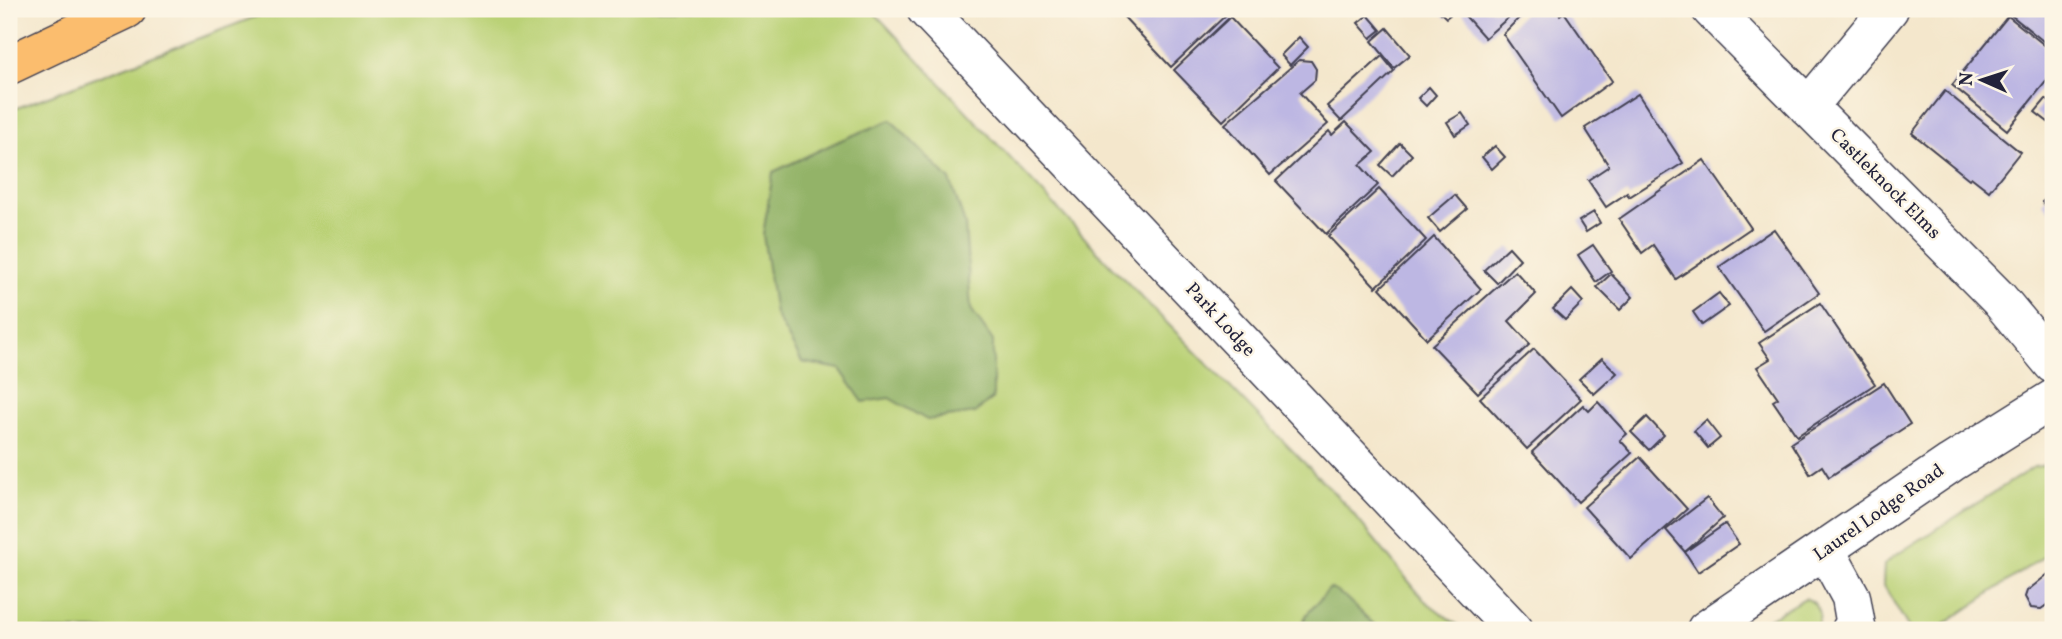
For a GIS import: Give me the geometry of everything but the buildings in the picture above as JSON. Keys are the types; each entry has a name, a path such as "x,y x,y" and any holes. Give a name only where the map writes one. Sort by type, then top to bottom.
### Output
{"main road":[{"path":"9,65 127,9"}],"street":[{"name":"Park Lodge","path":"926,9 1514,630"},
{"name":"Castleknock Elms","path":"1711,9 1999,299 2053,364"},
{"path":"1808,107 1889,9"},
{"name":"Laurel Lodge Road","path":"1706,630 1826,551 1951,463 2053,399"},
{"path":"1826,551 1851,597 1856,626 1851,630"}],"green space":[{"path":"276,9 871,9 1113,268 1346,505 1424,600 1464,630 9,630 9,111"},
{"path":"891,120 950,180 965,224 971,309 993,341 993,398 975,413 927,420 889,398 863,402 840,369 802,362 775,314 763,235 773,172"},
{"path":"2053,464 2053,550 1936,630 1910,630 1883,584 1884,565 2034,467"},
{"path":"1330,588 1345,597 1380,630 1299,630 1307,614"},
{"path":"1805,598 1819,611 1815,630 1749,630"}]}
